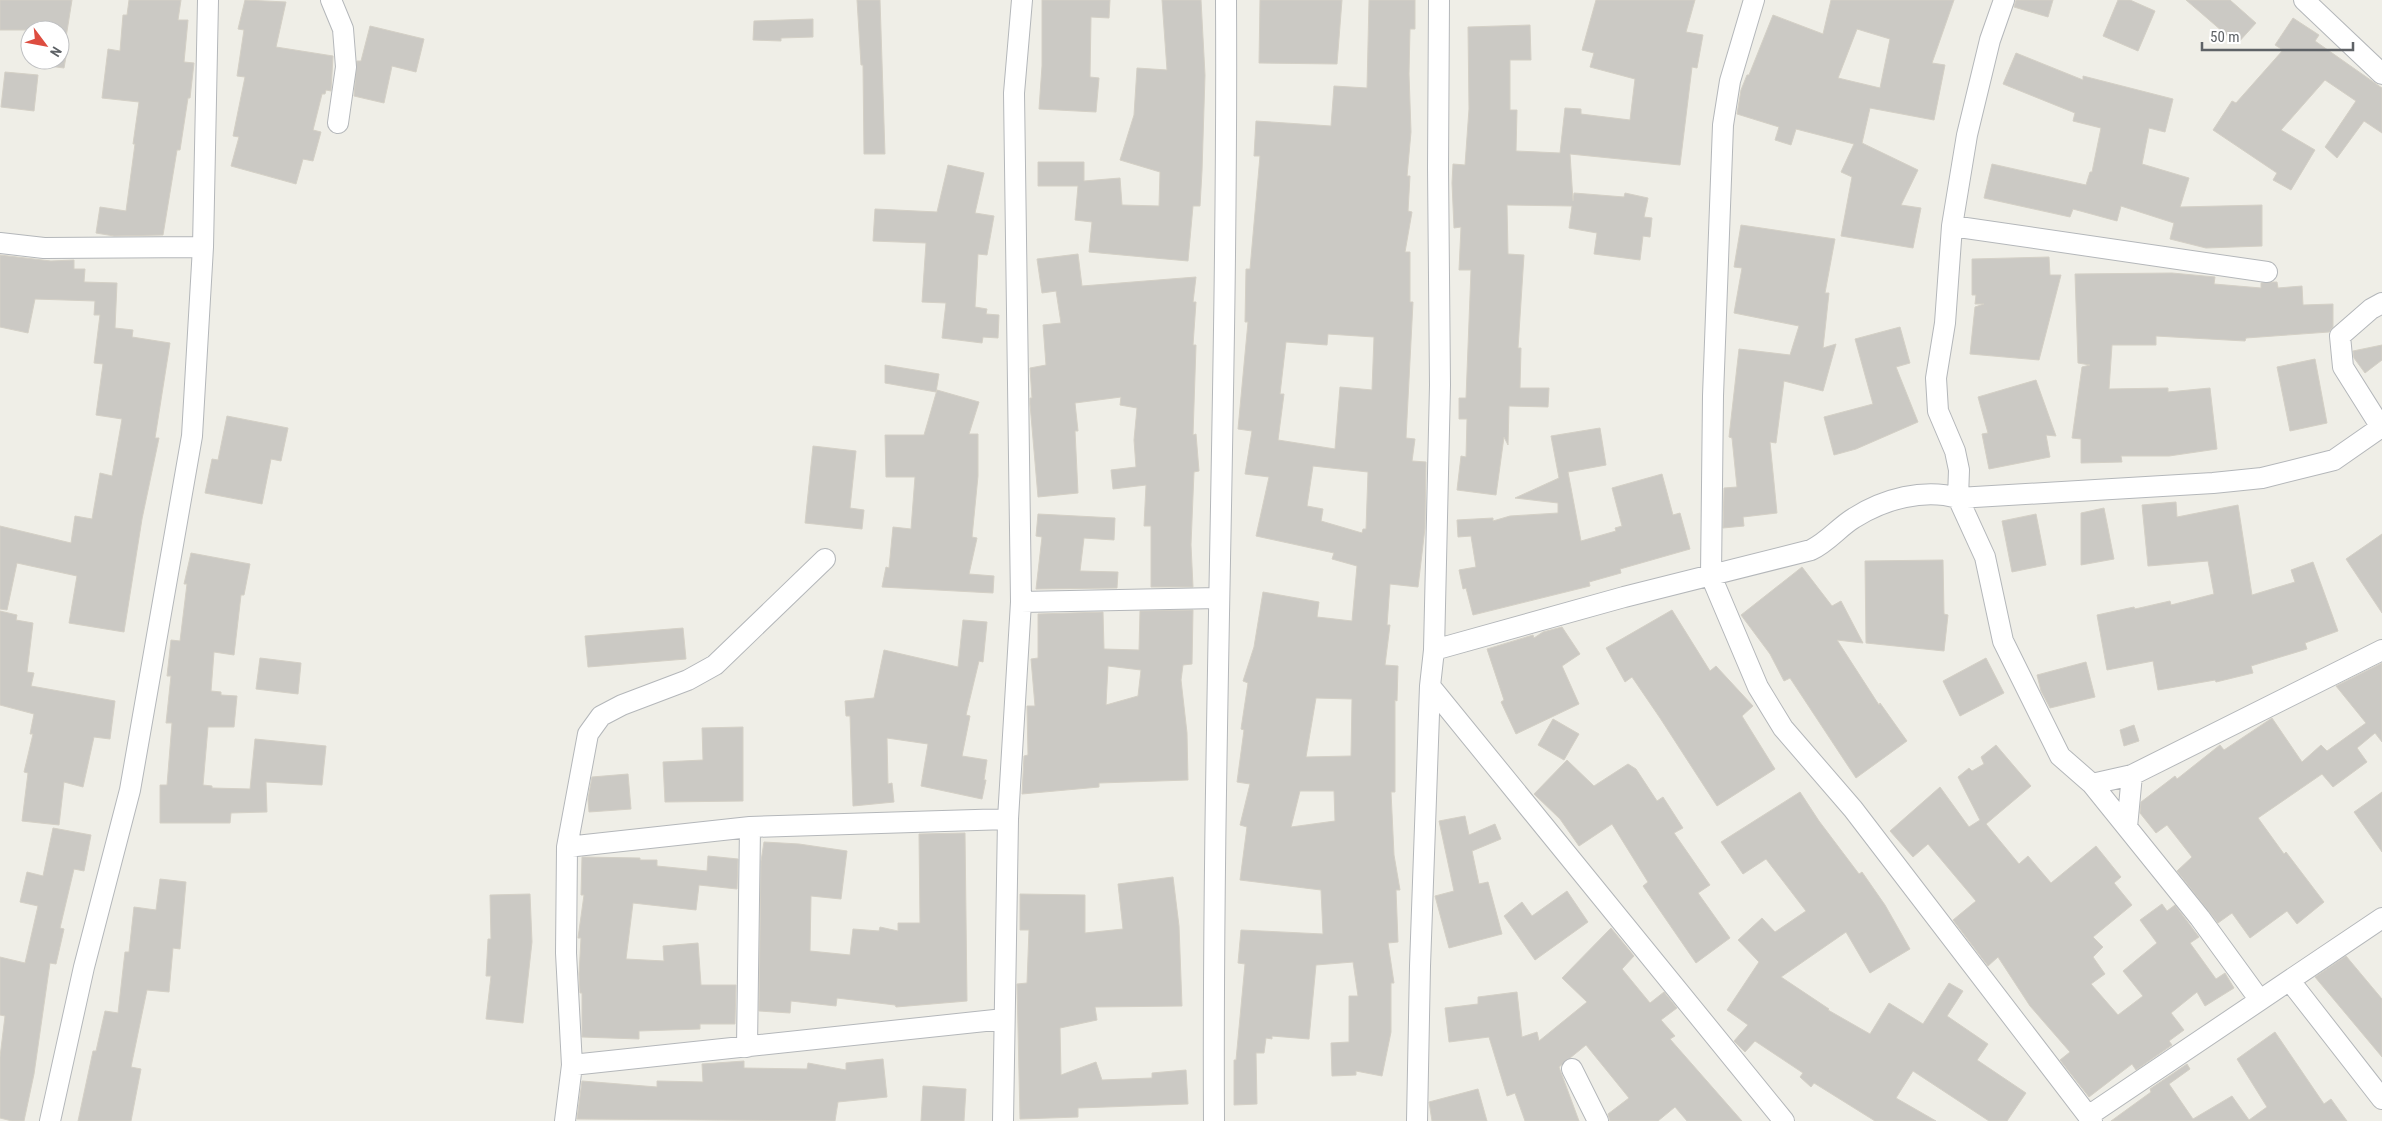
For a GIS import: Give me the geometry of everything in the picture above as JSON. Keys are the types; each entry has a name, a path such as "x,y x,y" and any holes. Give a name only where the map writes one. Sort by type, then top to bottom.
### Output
{"street":[{"path":"50,1121 84,967 130,790 192,436 203,247 208,0"},
{"path":"331,0 343,29 346,67 338,123"},
{"path":"1003,1121 1008,818 1021,602 1014,92 1022,0"},
{"path":"1214,1121 1213,922 1227,198 1226,0"},
{"path":"1417,1121 1420,966 1430,686 1434,650 1440,385 1439,0"},
{"path":"1754,0 1730,81 1722,126 1713,396 1712,576 1758,687 1783,728 1853,809 2090,1119 2259,999 2290,981 2382,918"},
{"path":"1995,0 1990,40 1968,135 1952,226 1945,323 1936,378 1935,394 1938,411 1955,451 1959,470 1958,498 1985,557 2003,641 2060,756 2092,784 2127,826 2200,918 2259,999"},
{"path":"1990,40 2004,0"},
{"path":"2304,0 2382,74"},
{"path":"1952,226 2267,272"},
{"path":"0,243 44,248 203,247"},
{"path":"1434,650 1624,597 1811,550 1825,543 1853,518 1892,498 1945,494 1958,498 2213,483 2262,478 2334,460 2381,429 2343,368 2340,336 2371,309 2382,303"},
{"path":"565,1121 572,1065 566,953 567,847 588,734 601,716 622,705 688,680 716,665 825,559"},
{"path":"1021,602 1218,598"},
{"path":"2092,784 2132,775 2382,650"},
{"path":"1430,686 1784,1121"},
{"path":"2127,826 2132,775"},
{"path":"567,847 750,826 1008,818"},
{"path":"747,1047 750,826"},
{"path":"2290,981 2382,1099"},
{"path":"572,1065 1004,1019"},
{"path":"1572,1069 1598,1121"}],"building":[{"path":"0,0 72,0 69,20 20,20 20,30 0,30"},
{"path":"129,0 181,0 178,20 188,20 184,62 194,63 190,98 188,98 180,150 177,150 163,235 114,236 96,233 100,207 126,211 139,102 102,98 108,49 120,51 123,15 127,15"},
{"path":"245,0 286,2 276,47 333,56 331,91 326,90 325,94 322,94 313,130 321,132 313,161 303,159 296,184 231,166 239,137 233,136 245,77 237,76 244,30 238,29"},
{"path":"857,0 880,0 885,154 864,154 863,65 861,65"},
{"path":"1042,0 1110,0 1109,18 1091,17 1090,77 1099,78 1096,112 1039,109 1042,66"},
{"path":"1162,0 1201,0 1205,75 1202,171 1200,206 1193,206 1188,261 1089,252 1092,222 1075,220 1078,186 1038,186 1038,162 1084,162 1084,181 1120,178 1122,205 1159,206 1160,172 1120,160 1134,115 1137,68 1167,70"},
{"path":"1260,0 1342,0 1337,64 1259,63"},
{"path":"1369,0 1415,0 1415,29 1410,29 1411,132 1407,176 1410,176 1408,211 1412,212 1405,252 1410,252 1410,302 1413,302 1406,438 1415,439 1412,461 1426,462 1425,528 1418,587 1390,584 1387,625 1390,625 1385,665 1398,666 1397,701 1395,700 1395,792 1391,792 1394,855 1400,890 1396,890 1398,942 1388,943 1394,983 1391,983 1391,1032 1382,1076 1356,1071 1356,1075 1332,1076 1331,1043 1349,1042 1349,996 1358,996 1353,962 1316,965 1309,1039 1272,1036 1272,1039 1266,1038 1264,1053 1256,1053 1257,1104 1234,1105 1234,1060 1236,1060 1245,964 1238,963 1241,930 1323,934 1321,890 1240,880 1247,827 1240,825 1250,784 1237,782 1244,730 1241,729 1248,683 1243,681 1254,647 1263,592 1319,602 1317,617 1352,621 1357,566 1332,559 1334,553 1256,536 1269,477 1245,474 1252,431 1238,429 1248,322 1245,322 1246,269 1250,269 1260,156 1254,156 1256,121 1331,126 1334,86 1367,88","holes":["1328,334 1374,337 1372,390 1340,387 1335,449 1278,440 1284,394 1280,394 1286,342 1327,345","1313,466 1368,472 1366,529 1363,529 1362,533 1321,521 1323,509 1307,506","1316,698 1352,699 1351,756 1306,757","1300,791 1334,791 1335,821 1291,827"]},
{"path":"1596,0 1695,0 1686,32 1703,35 1697,68 1692,67 1680,165 1570,154 1573,201 1574,193 1624,197 1625,193 1648,198 1644,217 1652,218 1650,237 1643,236 1640,260 1594,254 1597,233 1569,228 1572,206 1507,205 1508,254 1524,255 1518,348 1521,348 1520,388 1549,388 1548,407 1509,406 1508,445 1504,437 1496,495 1457,490 1461,456 1466,457 1467,419 1459,419 1459,398 1466,398 1471,270 1459,270 1461,227 1454,228 1452,183 1453,164 1465,165 1469,109 1468,27 1530,25 1531,60 1510,60 1510,110 1517,110 1516,151 1560,153 1565,108 1581,109 1581,114 1630,120 1635,79 1590,67 1594,53 1582,50"},
{"path":"1831,0 1954,0 1932,63 1945,65 1934,120 1870,108 1862,143 1918,170 1901,205 1921,208 1913,248 1841,236 1852,177 1841,172 1854,144 1796,129 1791,145 1775,140 1779,127 1737,114 1741,90 1773,15 1823,34","holes":["1857,29 1890,39 1880,88 1838,78"]},
{"path":"2016,0 2053,0 2048,17 2014,7"},
{"path":"2118,0 2130,0 2155,11 2138,51 2103,36"},
{"path":"2186,0 2230,0 2256,23 2237,44"},
{"path":"2293,18 2319,35 2315,41 2382,88 2382,133 2364,121 2337,158 2325,147 2356,101 2325,80 2281,130 2315,150 2291,190 2273,180 2277,173 2213,130 2232,101 2236,103 2283,50 2275,45"},
{"path":"813,19 813,37 781,38 781,41 753,40 754,21"},
{"path":"370,26 424,39 416,72 392,66 384,103 354,96 357,61 361,61"},
{"path":"2016,53 2083,80 2083,76 2173,99 2165,132 2149,128 2142,164 2189,178 2180,207 2262,205 2262,246 2206,248 2170,239 2174,223 2121,206 2117,221 2073,209 2070,217 1984,198 1992,164 2086,185 2090,172 2092,172 2101,128 2073,121 2075,113 2003,84"},
{"path":"5,72 38,75 34,111 1,107"},
{"path":"948,165 984,173 975,213 994,216 987,255 978,254 975,307 987,309 986,314 999,315 998,338 983,337 982,343 942,338 946,303 922,302 926,243 873,241 875,209 937,212"},
{"path":"1741,225 1835,239 1825,293 1829,293 1823,348 1836,344 1823,391 1784,381 1776,443 1770,442 1777,513 1743,517 1744,526 1723,528 1724,488 1737,487 1732,438 1729,437 1739,349 1790,355 1799,326 1734,313 1742,268 1734,267"},
{"path":"1078,254 1082,286 1196,277 1193,302 1196,302 1193,345 1196,345 1193,435 1196,434 1199,471 1194,472 1191,545 1193,587 1151,587 1151,526 1144,526 1146,485 1113,489 1111,470 1136,467 1134,440 1137,408 1120,405 1121,397 1075,403 1078,431 1075,431 1078,493 1038,497 1030,404 1030,398 1032,398 1030,368 1046,365 1043,325 1061,323 1056,291 1042,293 1037,259"},
{"path":"0,255 51,261 74,260 74,269 85,269 84,282 117,283 115,328 133,330 132,337 170,343 155,438 159,438 142,519 124,632 69,623 77,576 17,563 7,610 0,609 0,526 71,543 75,516 92,519 100,473 112,476 122,419 96,415 103,364 94,363 100,315 94,315 95,301 35,299 28,333 0,327"},
{"path":"2049,257 2050,275 2061,275 2039,360 1970,354 1975,307 1984,304 1975,304 1976,295 1972,295 1972,259"},
{"path":"2172,273 2215,277 2214,284 2261,288 2261,283 2277,282 2278,288 2302,286 2303,305 2333,304 2333,327 2329,332 2246,338 2245,341 2156,336 2156,345 2112,345 2109,389 2168,388 2168,392 2210,388 2217,449 2169,456 2121,456 2122,462 2081,463 2081,439 2072,438 2082,367 2090,365 2078,363 2075,274"},
{"path":"1900,327 1910,363 1896,367 1918,422 1856,449 1834,455 1824,417 1873,404 1855,339"},
{"path":"2382,345 2382,360 2365,373 2354,358 2353,351"},
{"path":"2315,359 2327,423 2290,431 2277,367"},
{"path":"885,365 939,374 936,392 885,383"},
{"path":"2036,380 2056,436 2046,435 2050,457 1989,469 1982,434 1988,433 1978,397"},
{"path":"937,390 979,402 969,434 978,434 978,476 972,537 977,538 969,574 994,576 993,593 882,587 886,567 889,568 893,527 911,529 915,477 886,477 885,435 924,435"},
{"path":"227,416 288,428 281,461 271,459 262,504 205,493 212,459 218,460"},
{"path":"1600,428 1606,465 1568,472 1581,541 1616,531 1615,528 1622,526 1612,488 1662,474 1673,515 1680,513 1690,549 1620,569 1621,573 1589,582 1590,586 1473,615 1466,588 1463,589 1459,570 1476,567 1471,536 1458,537 1457,520 1493,518 1493,521 1510,516 1558,513 1558,503 1515,498 1559,478 1551,436"},
{"path":"813,446 856,451 850,508 864,510 862,529 805,523"},
{"path":"2176,502 2177,517 2238,505 2252,595 2295,582 2291,570 2313,562 2338,631 2305,643 2307,649 2251,666 2253,673 2216,682 2215,680 2158,690 2153,661 2107,670 2097,615 2170,601 2171,605 2214,594 2208,561 2148,566 2142,505"},
{"path":"2104,508 2114,559 2081,565 2081,513"},
{"path":"1038,514 1115,518 1114,540 1084,538 1080,571 1118,572 1117,588 1036,589 1042,537 1036,536"},
{"path":"2036,514 2046,565 2012,572 2002,521"},
{"path":"2382,534 2382,613 2346,559"},
{"path":"191,553 250,564 244,595 241,595 234,655 214,652 211,691 221,692 221,695 237,696 234,727 208,727 203,785 212,786 212,788 250,789 255,739 326,746 322,785 266,782 267,812 231,813 230,823 160,823 160,785 167,785 172,723 166,723 171,676 167,676 171,640 180,641 187,584 184,584"},
{"path":"1943,560 1944,614 1948,615 1944,651 1866,643 1865,561"},
{"path":"1802,567 1832,606 1841,601 1863,643 1837,640 1879,705 1880,703 1907,741 1856,778 1790,678 1784,681 1770,654 1741,615"},
{"path":"1193,610 1192,664 1183,665 1181,680 1187,733 1188,780 1099,783 1099,787 1022,794 1024,756 1028,755 1027,706 1035,706 1031,659 1038,658 1038,614 1103,612 1104,649 1139,650 1140,611","holes":["1108,666 1141,670 1138,696 1106,705"]},
{"path":"1672,610 1710,671 1716,666 1753,706 1742,716 1775,769 1717,806 1632,677 1625,682 1606,648"},
{"path":"0,611 17,615 16,620 33,623 27,672 34,673 31,686 115,701 110,739 94,737 83,787 64,782 59,825 22,821 28,773 24,772 33,734 30,734 34,714 0,705"},
{"path":"963,620 987,622 983,662 979,661 966,715 970,716 962,756 987,760 984,780 986,780 982,799 921,786 928,744 887,738 888,784 892,783 894,802 853,806 850,716 846,716 845,701 874,698 884,650 958,667"},
{"path":"1562,627 1580,654 1562,666 1579,704 1516,734 1501,702 1504,700 1487,649 1533,635 1534,638 1543,632"},
{"path":"683,628 686,659 588,667 585,636"},
{"path":"260,658 301,663 298,694 256,689"},
{"path":"1986,658 2004,693 1960,716 1943,681"},
{"path":"2086,662 2095,697 2050,708 2041,691 2037,675"},
{"path":"2382,663 2382,742 2375,733 2357,748 2367,762 2333,787 2322,774 2258,818 2284,854 2286,852 2324,902 2297,924 2287,911 2250,938 2232,913 2218,923 2177,871 2192,857 2167,825 2156,833 2140,813 2141,802 2175,776 2177,779 2220,745 2224,750 2272,718 2302,762 2321,745 2327,751 2366,723 2336,686"},
{"path":"1553,719 1579,734 1564,760 1538,745"},
{"path":"2134,725 2139,741 2124,746 2120,730"},
{"path":"743,727 743,801 665,802 663,762 703,760 702,728"},
{"path":"1996,745 2031,786 1986,824 2019,864 2028,856 2051,883 2096,846 2121,877 2114,883 2132,905 2093,937 2103,947 2093,957 2105,974 2091,984 2118,1015 2143,996 2123,971 2157,943 2140,920 2162,904 2167,911 2175,905 2199,937 2190,943 2216,979 2225,973 2234,988 2205,1006 2197,992 2171,1013 2184,1030 2169,1041 2172,1045 2136,1070 2132,1064 2089,1097 2060,1060 2070,1052 2030,1006 1998,957 1988,966 1953,920 1976,901 1928,844 1913,857 1890,831 1940,787 1969,827 1980,820 1958,777 1969,768 1972,771 1984,764 1981,757"},
{"path":"1567,760 1594,786 1628,764 1636,769 1657,801 1663,797 1683,828 1674,833 1710,885 1698,893 1730,938 1696,963 1643,886 1648,882 1612,824 1579,846 1560,819 1534,794"},
{"path":"628,774 631,809 589,812 588,799 592,777"},
{"path":"1800,792 1819,821 1859,874 1862,872 1885,905 1910,949 1870,973 1846,932 1781,977 1828,1010 1870,1034 1889,1003 1923,1024 1949,983 1963,991 1947,1016 1988,1044 1977,1060 2026,1093 2007,1121 1989,1121 1913,1071 1896,1098 1936,1121 1875,1121 1814,1083 1811,1087 1800,1077 1803,1073 1755,1041 1745,1052 1734,1041 1748,1025 1727,1010 1759,962 1738,940 1762,918 1775,932 1806,911 1766,859 1743,874 1721,842"},
{"path":"2382,792 2382,852 2354,812"},
{"path":"1465,816 1469,835 1495,824 1501,839 1472,851 1479,884 1488,882 1502,934 1449,948 1435,896 1454,891 1439,821"},
{"path":"53,828 91,835 84,871 74,869 60,928 64,929 56,964 50,963 34,1074 24,1121 12,1121 0,1118 0,1057 5,1016 0,1015 0,957 25,963 38,906 20,902 27,872 43,876"},
{"path":"965,833 967,1001 896,1007 895,1005 837,998 836,1006 791,1001 790,1013 759,1011 761,861 764,842 799,844 847,851 841,899 811,896 810,951 850,955 853,929 879,931 880,927 898,931 898,923 920,923 919,834"},
{"path":"708,856 738,859 737,889 699,885 696,910 633,903 626,959 664,961 663,946 698,943 701,985 736,985 735,1024 700,1024 700,1029 639,1031 639,1039 582,1037 582,993 580,993 579,974 581,938 578,938 584,895 581,895 582,857 640,858 640,860 657,860 657,866 707,871"},
{"path":"1173,877 1179,926 1182,1006 1095,1007 1097,1020 1060,1028 1061,1075 1096,1062 1102,1080 1152,1078 1152,1073 1186,1070 1188,1104 1078,1108 1078,1117 1020,1119 1017,984 1027,983 1029,930 1020,930 1020,894 1085,895 1085,933 1123,929 1118,884"},
{"path":"160,879 186,882 180,949 173,948 169,992 147,990 131,1067 141,1069 131,1121 78,1121 93,1051 96,1051 105,1011 118,1013 125,952 129,952 134,907 156,910"},
{"path":"1567,891 1588,922 1535,960 1504,916 1522,902 1532,916"},
{"path":"530,894 532,942 523,1023 486,1019 491,976 486,976 488,939 491,939 490,895"},
{"path":"1611,928 1634,956 1622,969 1650,1003 1664,992 1677,1008 1661,1020 1675,1036 1670,1039 1742,1121 1687,1121 1675,1107 1658,1121 1610,1121 1608,1114 1629,1098 1586,1045 1559,1067 1579,1121 1525,1121 1515,1093 1507,1096 1489,1037 1449,1042 1445,1008 1478,1004 1478,997 1517,992 1522,1037 1537,1032 1539,1041 1587,1002 1562,978"},
{"path":"2346,956 2382,999 2382,1057 2315,977"},
{"path":"2275,1032 2324,1104 2331,1099 2347,1121 2111,1121 2151,1092 2150,1089 2187,1064 2190,1069 2169,1084 2193,1119 2232,1096 2249,1120 2267,1107 2237,1059"},
{"path":"883,1059 887,1097 838,1102 835,1121 577,1119 582,1081 657,1087 657,1081 703,1082 702,1064 744,1061 744,1068 807,1069 808,1063 846,1070 846,1063"},
{"path":"923,1086 966,1089 964,1121 921,1121"},
{"path":"1478,1089 1487,1121 1432,1121 1429,1102"}]}
